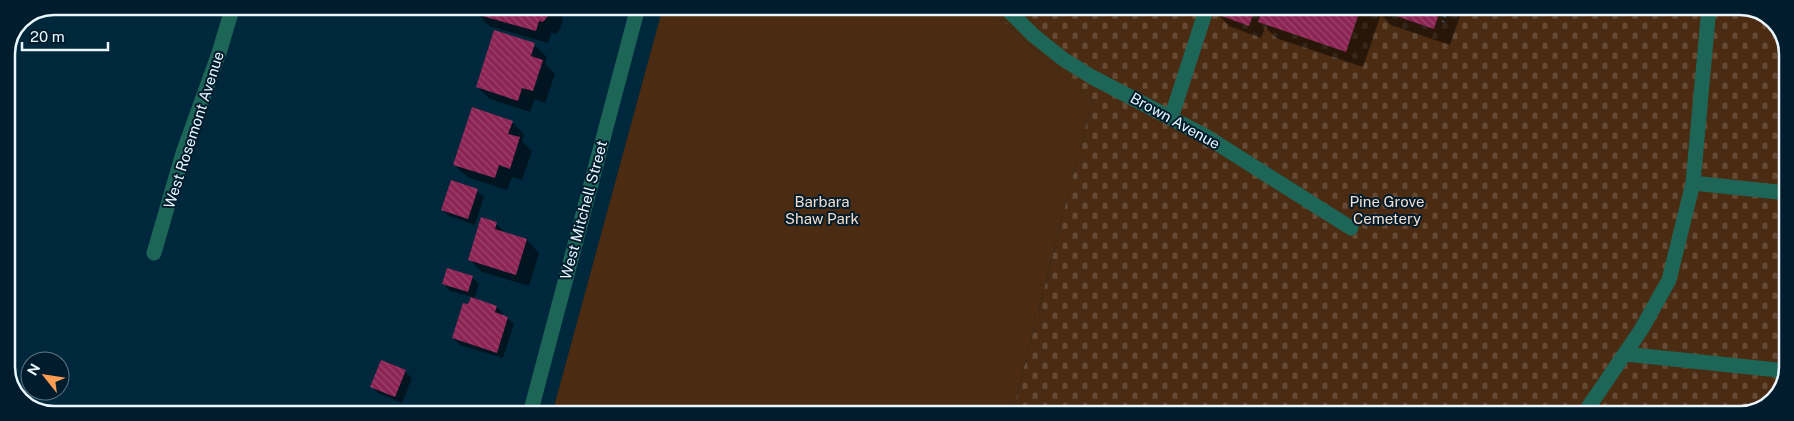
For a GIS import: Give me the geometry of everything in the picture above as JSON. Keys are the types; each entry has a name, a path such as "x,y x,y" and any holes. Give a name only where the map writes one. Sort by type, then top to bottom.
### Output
{"street":[{"name":"West Rosemont Avenue","path":"154,253 183,153 219,53 230,15"},
{"name":"West Mitchell Street","path":"532,406 636,15"},
{"name":"Brown Avenue","path":"1013,15 1033,35 1063,59 1092,77 1207,137 1351,228"},
{"path":"1171,118 1204,15"},
{"path":"1588,406 1625,354 1669,280 1693,184 1708,15"},
{"path":"1693,184 1779,192"},
{"path":"1625,354 1779,370"}],"path":[{"path":"1443,22 1445,15"}],"green space":[{"name":"Barbara Shaw Park","path":"661,15 996,15 1092,101 1014,406 554,406"},
{"name":"Pine Grove Cemetery","path":"996,15 1740,15 1755,18 1766,25 1772,32 1779,52 1779,367 1776,382 1771,391 1759,401 1740,406 1014,406 1092,101"}],"building":[{"path":"479,15 548,15 543,22 539,21 536,31"},
{"path":"1219,15 1253,15 1249,26"},
{"path":"1260,15 1358,15 1346,52 1258,22"},
{"path":"1393,15 1438,15 1434,29"},
{"path":"494,30 535,43 531,56 543,60 533,91 522,88 518,101 476,87"},
{"path":"472,107 513,121 508,134 520,137 510,169 499,165 495,178 453,165"},
{"path":"451,180 478,189 468,219 441,210"},
{"path":"481,217 497,222 495,229 527,239 516,275 468,260"},
{"path":"447,268 473,276 468,292 442,284"},
{"path":"471,297 497,306 495,312 508,317 497,353 452,338 463,303 468,304"},
{"path":"381,360 406,370 395,397 370,387"}]}
